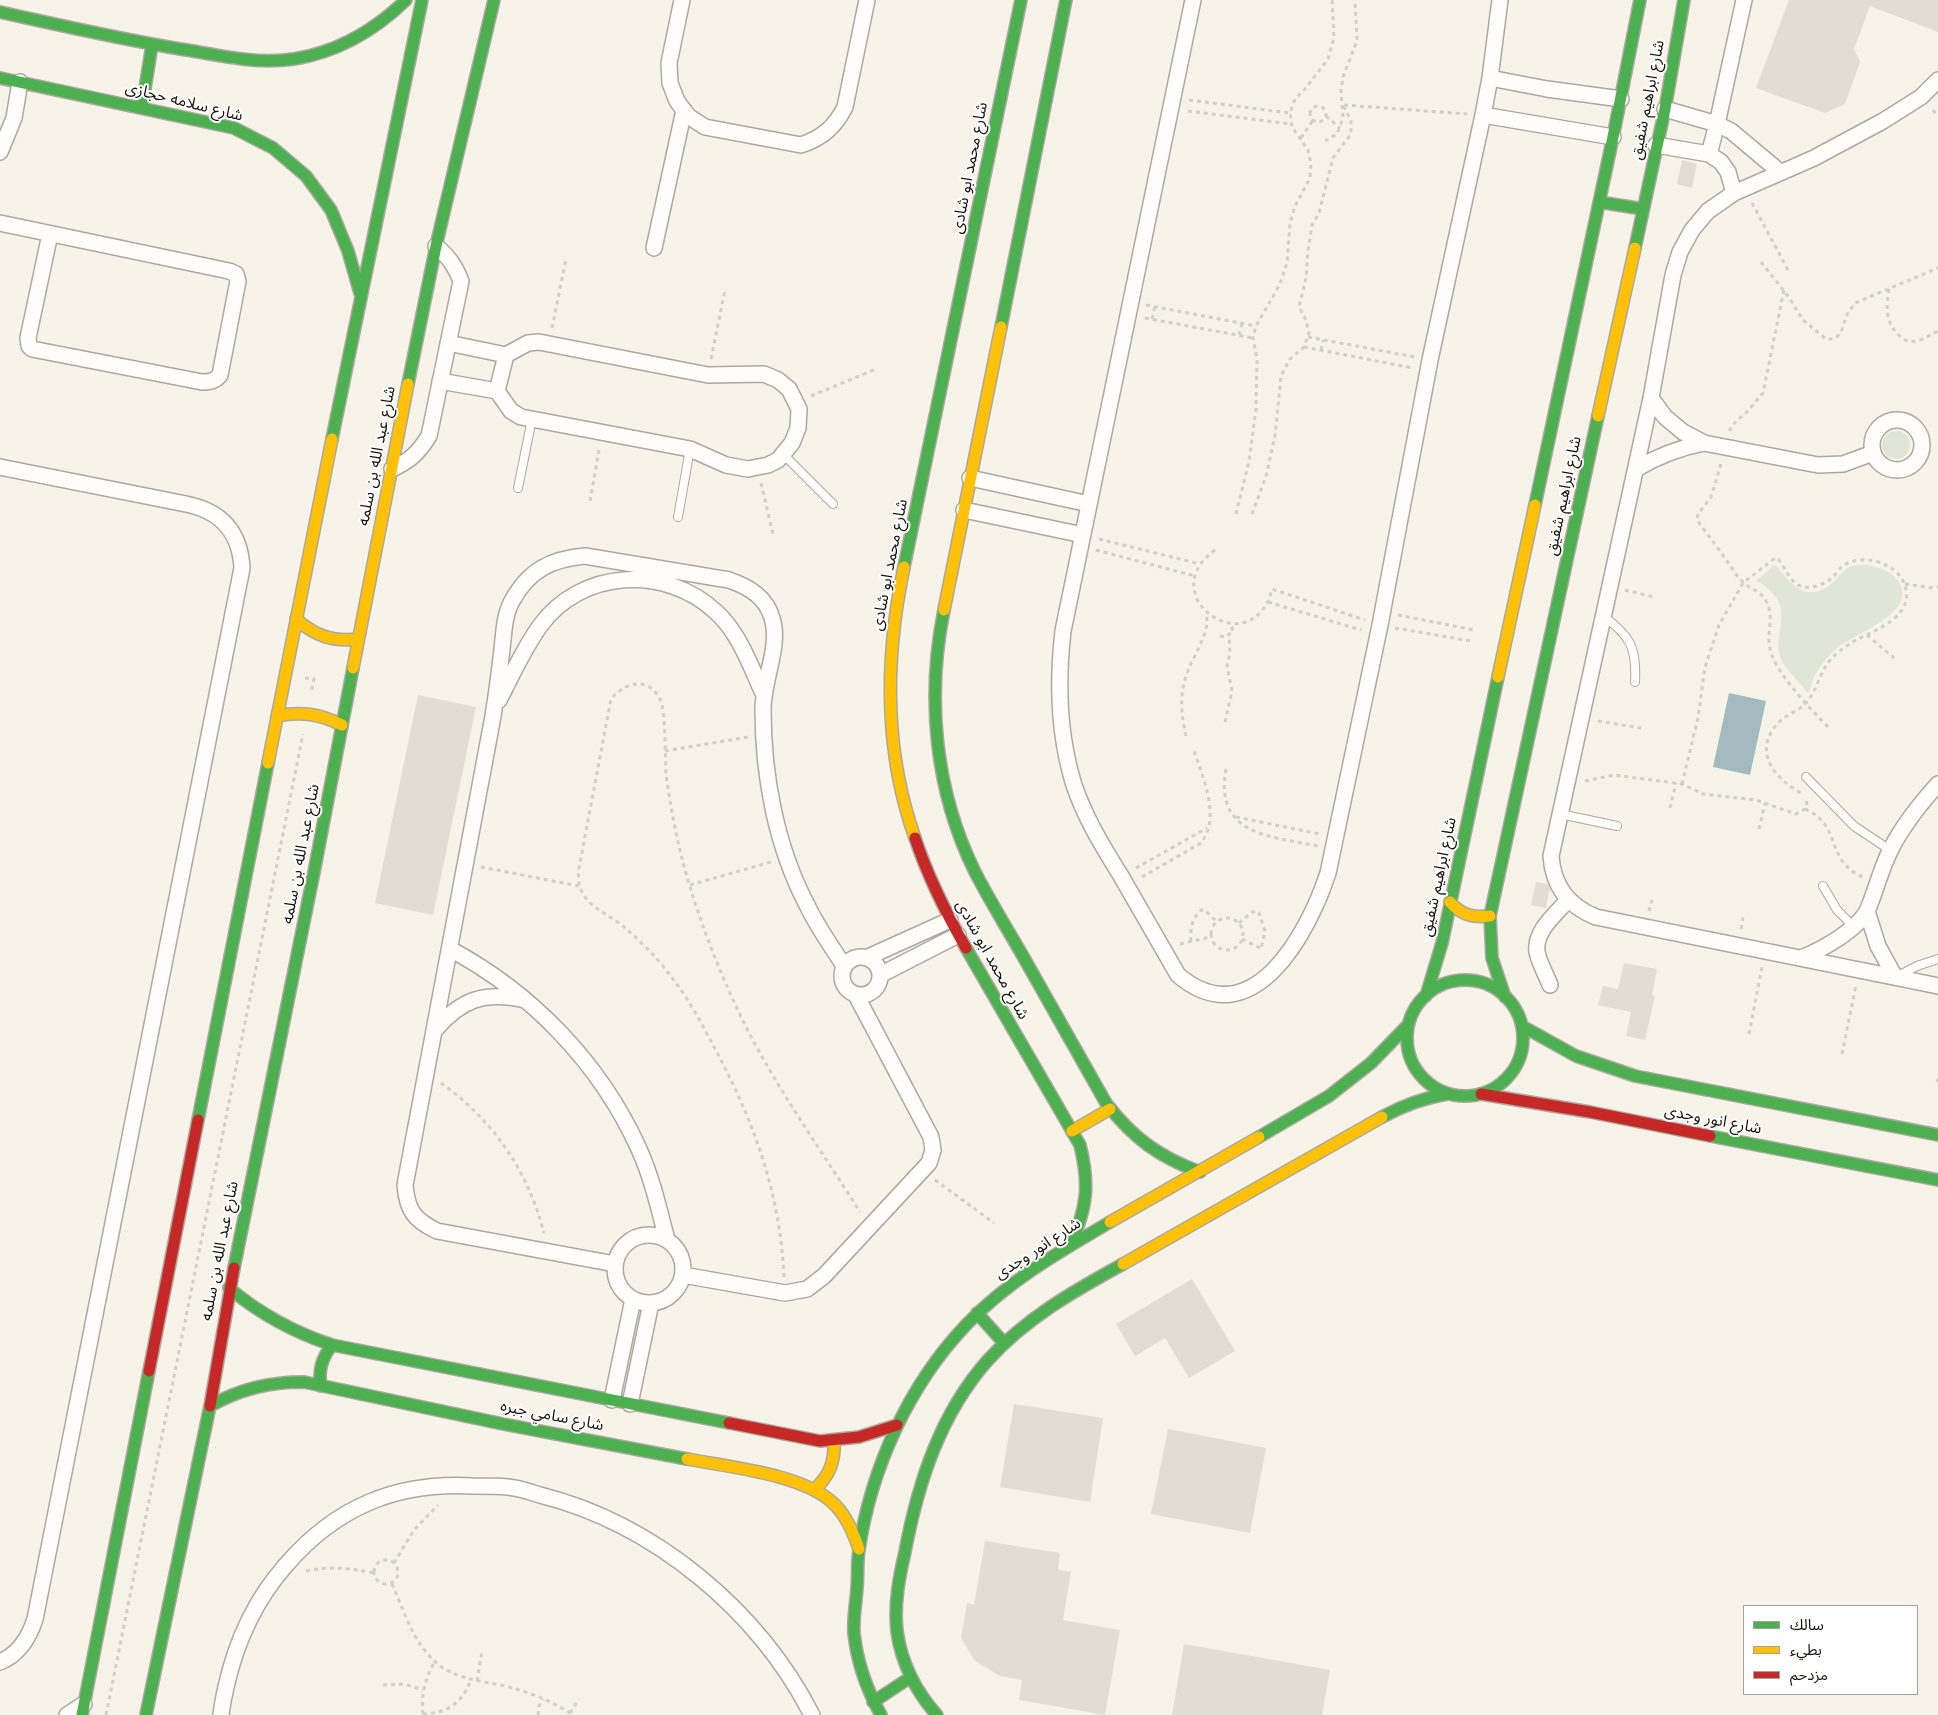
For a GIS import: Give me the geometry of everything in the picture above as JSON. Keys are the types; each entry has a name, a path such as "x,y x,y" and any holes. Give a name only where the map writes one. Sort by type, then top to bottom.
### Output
{"street":[{"path":"0,12 152,45 255,62 294,59 332,49 368,32 406,0"},
{"path":"67,1715 83,1710 284,675 422,0"},
{"name":"شارع عبد الله بن سلمه","path":"146,1715 210,1406 241,1225 315,867 436,246 494,0"},
{"path":"682,0 669,63 670,83 677,101 688,116 705,127 801,145 816,140 828,131 838,120 845,107 867,0"},
{"name":"شارع محمد ابو شادى","path":"1021,0 930,448 897,600 891,645 890,709 899,781 910,825 925,868 958,936 1080,1145 1087,1170 1088,1197 1082,1222 1070,1246"},
{"name":"شارع محمد ابو شادى","path":"1066,0 940,630 935,666 936,736 941,772 949,806 975,872 1110,1109 1137,1139 1156,1153 1177,1164 1200,1172"},
{"path":"1193,0 1063,630 1059,669 1059,709 1065,748 1074,785 1089,822 1123,881 1178,975 1191,986 1207,993 1224,995 1241,992 1256,986 1282,960 1301,934 1320,897 1334,843 1380,624 1429,365 1483,115 1490,78 1500,0"},
{"name":"شارع ابراهيم شفيق","path":"1426,996 1442,942 1621,99 1640,0"},
{"name":"شارع ابراهيم شفيق","path":"1505,997 1496,978 1491,958 1490,916 1665,108 1684,0"},
{"path":"1709,154 1744,0"},
{"path":"142,107 152,45"},
{"name":"شارع سلامه حجازى","path":"0,78 234,128 273,148 306,176 331,210 348,250 361,295"},
{"path":"1490,78 1548,89 1621,99"},
{"path":"1938,80 1920,96 1884,121 1814,158 1739,192 1708,211 1692,230 1680,252 1673,275 1636,469 1551,856 1556,882 1568,900 1583,912 1596,918 1938,986"},
{"path":"0,152 14,118 20,82"},
{"path":"1665,108 1717,124 1746,142 1780,172"},
{"path":"654,248 684,110"},
{"path":"1483,115 1613,137"},
{"path":"1656,145 1709,154 1721,162 1739,192"},
{"path":"1599,202 1643,209"},
{"path":"0,223 236,274 238,281 220,375 216,380 202,382 32,349 29,346 28,338 50,234"},
{"path":"392,469 407,462 420,450 429,436 448,343 460,281 456,268 448,256 436,246"},
{"path":"440,380 497,391 511,412 521,417 690,449 738,468 757,468 773,463 784,455 792,444 798,428 800,415 797,402 789,389 778,380 764,374 708,375 539,342 528,343 506,355 448,343"},
{"path":"497,391 506,355"},
{"path":"1650,398 1671,422 1683,432 1704,443 1818,465 1843,464 1873,453"},
{"path":"1636,469 1656,457 1680,448 1704,443"},
{"path":"0,467 208,510 227,524 233,534 240,550 242,568 35,1619 31,1632 24,1643 15,1653 0,1662"},
{"path":"970,478 1089,504"},
{"path":"964,510 1082,540"},
{"path":"615,1264 437,1230 424,1224 412,1214 406,1200 406,1185 426,1073 495,708 506,621 510,603 520,587 533,573 548,563 566,557 585,556 729,580 748,587 763,600 772,619 775,639 763,693 763,735 776,823 787,858 808,908 844,966"},
{"path":"495,708 540,625 557,607 585,590 601,583 625,579 650,580 674,585 696,596 716,611 732,630 763,693"},
{"path":"296,619 313,634 324,638 335,641 358,639"},
{"path":"277,716 292,712 308,712 326,716 342,725"},
{"path":"1801,958 1820,951 1853,926 1867,911 1876,882 1890,850 1918,807 1938,784"},
{"path":"1550,985 1537,951 1538,938 1543,928 1568,900"},
{"path":"1450,902 1472,918 1490,916"},
{"path":"1867,911 1878,946 1895,977"},
{"path":"868,958 876,964 880,981 873,991 868,994 856,995 850,992 842,983 841,972 844,966 854,957 868,958 950,920"},
{"path":"880,975 958,936"},
{"path":"450,949 496,976 526,1000 561,1032 592,1069 618,1108 639,1150 656,1194 667,1240"},
{"path":"937,1715 931,1710 904,1660 897,1632 896,1603 911,1516 929,1459 959,1398 979,1371 1004,1343 1030,1321 1061,1299 1402,1106 1424,1098 1447,1094 1464,1096 1481,1094 1497,1087 1510,1075 1519,1060 1523,1044 1522,1026 1513,1006 1505,997 1491,987 1475,981 1457,981 1440,986 1418,1004 1408,1025 1407,1042 1410,1059 1419,1074 1432,1086 1447,1094"},
{"path":"434,1031 448,1015 472,1000 485,996 506,995 526,1000"},
{"path":"683,1275 785,1293 807,1289 816,1284 928,1163 932,1150 931,1137 856,995"},
{"name":"شارع انور وجدى","path":"881,1715 873,1702 862,1671 854,1631 859,1549 868,1508 897,1425 910,1399 930,1367 953,1338 1007,1286 1037,1265 1329,1096 1371,1063 1408,1025"},
{"name":"شارع انور وجدى","path":"1522,1026 1548,1043 1576,1056 1605,1068 1627,1074 1938,1135"},
{"name":"شارع انور وجدى","path":"1481,1094 1590,1112 1938,1180"},
{"path":"1072,1131 1110,1109"},
{"path":"654,1235 667,1240 677,1249 682,1261 683,1275 679,1285 672,1294 662,1300 651,1303 633,1299 622,1290 616,1278 615,1264 620,1252 628,1242 641,1236 654,1235"},
{"name":"شارع سامي جبره","path":"230,1288 247,1304 288,1329 332,1345 820,1441 846,1440 872,1435 897,1425"},
{"path":"612,1400 633,1299"},
{"path":"630,1404 651,1303"},
{"path":"977,1313 1004,1343"},
{"path":"321,1386 320,1364 323,1356 332,1345"},
{"name":"شارع سامي جبره","path":"210,1406 245,1388 264,1383 304,1382 513,1426 784,1478 806,1484 815,1489 825,1495 841,1510 853,1529 859,1549"},
{"path":"815,1489 824,1482 834,1463 834,1441"},
{"path":"221,1715 232,1660 252,1613 276,1577 294,1556 336,1520 360,1506 402,1490 461,1485 509,1487 569,1502 619,1525 654,1545 700,1578 747,1622 797,1686 812,1715"},
{"path":"873,1702 911,1676"}],"lane":[{"path":"518,488 532,419"},
{"path":"678,517 690,449"},
{"path":"784,455 833,504"},
{"path":"1603,616 1619,627 1630,643 1636,662 1635,682"},
{"path":"1806,777 1854,826 1890,850"},
{"path":"1560,814 1617,826"},
{"path":"1822,886 1837,910 1853,926"},
{"path":"1895,977 1917,966 1938,959"}],"path":[{"path":"1236,514 1249,461 1256,409 1257,359 1253,338 1256,326 1280,284 1287,263 1290,223 1295,206 1310,178 1311,164 1308,150 1292,124 1290,112 1295,99 1328,59 1334,37 1332,0"},
{"path":"1252,514 1266,476 1275,436 1281,376 1290,359 1304,347 1308,337 1306,320 1300,307 1306,278 1312,225 1319,213 1333,158 1351,134 1351,121 1343,104 1340,91 1343,77 1357,41 1355,0"},
{"path":"1172,103 1290,112"},
{"path":"1172,103 1292,124"},
{"path":"1343,104 1483,115"},
{"path":"1325,141 1337,134 1340,128 1343,118 1343,104"},
{"path":"1313,120 1310,116 1311,111 1314,107 1318,106 1323,108 1326,116 1340,128"},
{"path":"1313,120 1322,120 1326,116"},
{"path":"1301,138 1313,120"},
{"path":"1739,192 1788,270"},
{"path":"549,344 566,260"},
{"path":"1761,262 1784,290 1803,320 1826,339 1830,340 1841,333 1847,315 1855,303 1938,268"},
{"path":"1890,289 1886,307 1888,320 1896,332 1907,341 1915,342 1938,331"},
{"path":"708,375 724,290"},
{"path":"1784,290 1763,393 1756,404 1730,428 1711,497 1697,517 1743,583 1756,589 1766,600 1771,614 1768,638 1770,652 1776,664 1805,704 1829,728"},
{"path":"1152,319 1155,306"},
{"path":"1130,308 1155,306 1256,326"},
{"path":"1130,308 1152,319 1253,338"},
{"path":"1239,335 1242,323"},
{"path":"1308,337 1429,365"},
{"path":"1321,350 1323,340"},
{"path":"1304,347 1429,365"},
{"path":"797,402 876,369"},
{"path":"590,501 602,432"},
{"path":"757,468 773,534"},
{"path":"1082,540 1200,564"},
{"path":"1082,540 1195,576"},
{"path":"1186,736 1182,714 1182,692 1208,619 1196,596 1195,576 1206,556 1215,550"},
{"path":"1682,784 1693,742 1709,654 1726,610 1743,583 1775,558 1779,560 1795,583 1804,587 1814,587 1823,584 1846,564 1865,559 1884,564 1899,573 1905,584 1904,608 1893,621 1847,645 1830,660 1819,678 1811,697 1805,704 1782,719 1768,736 1767,758 1772,768 1781,779 1803,794 1806,799 1805,809"},
{"path":"1905,584 1938,587"},
{"path":"1610,586 1654,597"},
{"path":"1206,612 1213,618 1231,624 1240,623 1256,616 1268,602 1272,589 1380,624 1474,630"},
{"path":"1268,602 1471,641"},
{"path":"1225,722 1232,691 1227,666 1232,632 1231,624"},
{"path":"1867,635 1894,658"},
{"path":"1220,636 1225,638 1230,636"},
{"path":"106,1715 314,679 284,675"},
{"path":"785,1293 782,1246 770,1180 745,1108 729,1074 694,1008 673,978 650,951 623,926 587,900 579,886 579,868 611,699 619,689 630,684 642,684 653,689 660,699 663,711 665,750 676,836 690,885 722,974 746,1026 773,1076 870,1227"},
{"path":"1581,718 1641,728"},
{"path":"665,750 763,735"},
{"path":"1123,881 1201,843 1205,838 1208,827 1208,798 1194,751"},
{"path":"1226,769 1223,785 1226,802 1234,817 1242,825 1262,835 1334,843"},
{"path":"1565,788 1595,778 1614,775 1682,784 1703,794 1743,798 1765,803 1796,814 1805,809"},
{"path":"1670,808 1676,783"},
{"path":"1759,829 1765,803"},
{"path":"1805,809 1815,813 1823,820 1829,829 1836,852 1843,864 1853,873 1876,882"},
{"path":"1234,817 1334,843"},
{"path":"1123,881 1208,827"},
{"path":"690,885 787,858"},
{"path":"466,864 579,886"},
{"path":"1191,941 1191,926 1201,910 1205,910 1217,922"},
{"path":"1239,924 1252,912 1259,913 1265,931 1261,949"},
{"path":"1230,919 1239,924 1242,928 1240,945 1229,950 1217,947 1211,937 1213,926 1217,922 1230,919"},
{"path":"1162,948 1211,937"},
{"path":"1242,939 1282,960"},
{"path":"1749,1034 1765,951"},
{"path":"1842,1054 1859,970"},
{"path":"426,1073 463,1099 494,1131 520,1168 538,1208 549,1252"},
{"path":"922,1171 994,1223"},
{"path":"394,1563 406,1540 422,1520 461,1485"},
{"path":"390,1560 399,1572 392,1584 382,1584 378,1581 374,1572 377,1564 381,1561 390,1560"},
{"path":"276,1577 324,1567 374,1572"},
{"path":"392,1584 418,1640 435,1661 454,1674 471,1680 511,1688 543,1699 571,1714 579,1699"},
{"path":"477,1681 482,1651"},
{"path":"435,1661 428,1673 423,1690 423,1715 436,1714 453,1706 466,1692 471,1680"},
{"path":"383,1685 404,1684 423,1690"},
{"path":"538,1715 539,1706 543,1699"}],"green space":[{"path":"1896,431 1906,435 1910,445 1906,455 1896,459 1886,455 1882,445 1886,435"},
{"path":"1774,565 1799,589 1806,591 1821,590 1830,585 1846,569 1856,565 1872,566 1885,570 1894,576 1900,584 1902,595 1899,605 1879,623 1831,653 1815,675 1808,693 1789,671 1780,656 1778,640 1782,617 1779,602 1768,589 1756,581"}],"water":[{"path":"1729,693 1766,701 1750,775 1713,767"}],"building":[{"path":"1789,0 1938,0 1938,32 1870,6 1854,49 1860,62 1845,104 1825,113 1756,88"},
{"path":"1682,160 1697,164 1692,188 1677,184"},
{"path":"418,695 476,707 433,915 375,903"},
{"path":"1536,882 1548,884 1550,888 1546,908 1531,905"},
{"path":"1624,963 1657,969 1652,995 1655,996 1645,1040 1626,1036 1631,1012 1598,1005 1603,986 1618,989"},
{"path":"1192,1279 1235,1351 1189,1378 1165,1338 1135,1356 1116,1324"},
{"path":"1014,1404 1103,1418 1090,1502 1000,1487"},
{"path":"1168,1429 1266,1448 1250,1533 1151,1514"},
{"path":"985,1541 1060,1553 1058,1570 1071,1572 1063,1620 1120,1630 1105,1715 1019,1700 1022,1680 1000,1676 975,1661 961,1638 967,1603 974,1605"},
{"path":"1184,1644 1330,1670 1322,1715 1172,1715"}],"traffic: fast":[{"path":"0,12 169,47 243,59 269,61 310,56 341,45 369,30 406,0"},
{"path":"332,439 422,0"},
{"path":"408,384 436,246 494,0"},
{"path":"904,567 1021,0"},
{"path":"1001,327 1066,0"},
{"path":"1535,505 1640,0"},
{"path":"1635,248 1665,109 1684,0"},
{"path":"142,107 152,45"},
{"path":"0,78 234,128 273,148 306,176 331,210 348,251 360,293"},
{"path":"1599,202 1643,209"},
{"path":"1505,997 1492,958 1490,916 1598,416"},
{"path":"944,610 936,677 935,710 938,744 943,777 951,809 961,841 975,872 1106,1103 1126,1126 1148,1145 1172,1160 1200,1172"},
{"path":"234,1268 353,668"},
{"path":"1426,996 1442,943 1498,677"},
{"path":"198,1120 268,763"},
{"path":"966,948 1080,1145 1085,1172 1085,1197 1080,1220 1070,1246"},
{"path":"1465,980 1487,985 1506,997 1518,1016 1523,1038 1518,1060 1506,1079 1487,1091 1465,1096 1443,1091 1424,1079 1412,1060 1407,1038 1412,1016 1424,997 1443,985 1465,980"},
{"path":"1259,1137 1329,1096 1371,1063 1408,1025"},
{"path":"1522,1026 1576,1056 1635,1076 1938,1135"},
{"path":"1382,1117 1414,1102 1447,1094"},
{"path":"1710,1136 1938,1180"},
{"path":"881,1715 871,1696 860,1665 855,1644 854,1622 858,1555 865,1519 883,1459 896,1429 910,1401 927,1374 966,1325 982,1309 1035,1268 1110,1222"},
{"path":"937,1715 922,1697 906,1665 899,1643 896,1621 899,1581 910,1526 933,1450 944,1426 971,1381 1003,1345 1051,1306 1123,1264"},
{"path":"229,1288 253,1306 278,1321 332,1345 729,1423"},
{"path":"977,1313 1004,1343"},
{"path":"321,1386 322,1364 332,1345"},
{"path":"82,1715 149,1371"},
{"path":"210,1406 232,1395 255,1388 279,1383 304,1382 503,1424 687,1459"},
{"path":"146,1715 210,1406"},
{"path":"873,1702 911,1677"}],"traffic: slow":[{"path":"1598,416 1635,248"},
{"path":"944,610 1001,327"},
{"path":"353,668 408,384"},
{"path":"268,763 332,439"},
{"path":"1498,677 1535,505"},
{"path":"904,567 893,635 891,704 898,772 915,838"},
{"path":"296,619 317,634 340,640 358,639"},
{"path":"277,716 310,714 342,725"},
{"path":"1450,902 1458,910 1468,915 1490,916"},
{"path":"1072,1131 1110,1109"},
{"path":"1123,1264 1382,1117"},
{"path":"1110,1222 1259,1137"},
{"path":"815,1489 828,1473 834,1455 834,1441"},
{"path":"687,1459 784,1478 820,1493 842,1513 852,1530 859,1549"}],"traffic: jam":[{"path":"915,838 938,894 966,948"},
{"path":"1481,1094 1590,1112 1710,1136"},
{"path":"149,1371 198,1120"},
{"path":"210,1406 234,1268"},
{"path":"729,1423 820,1441 859,1437 897,1425"}]}
